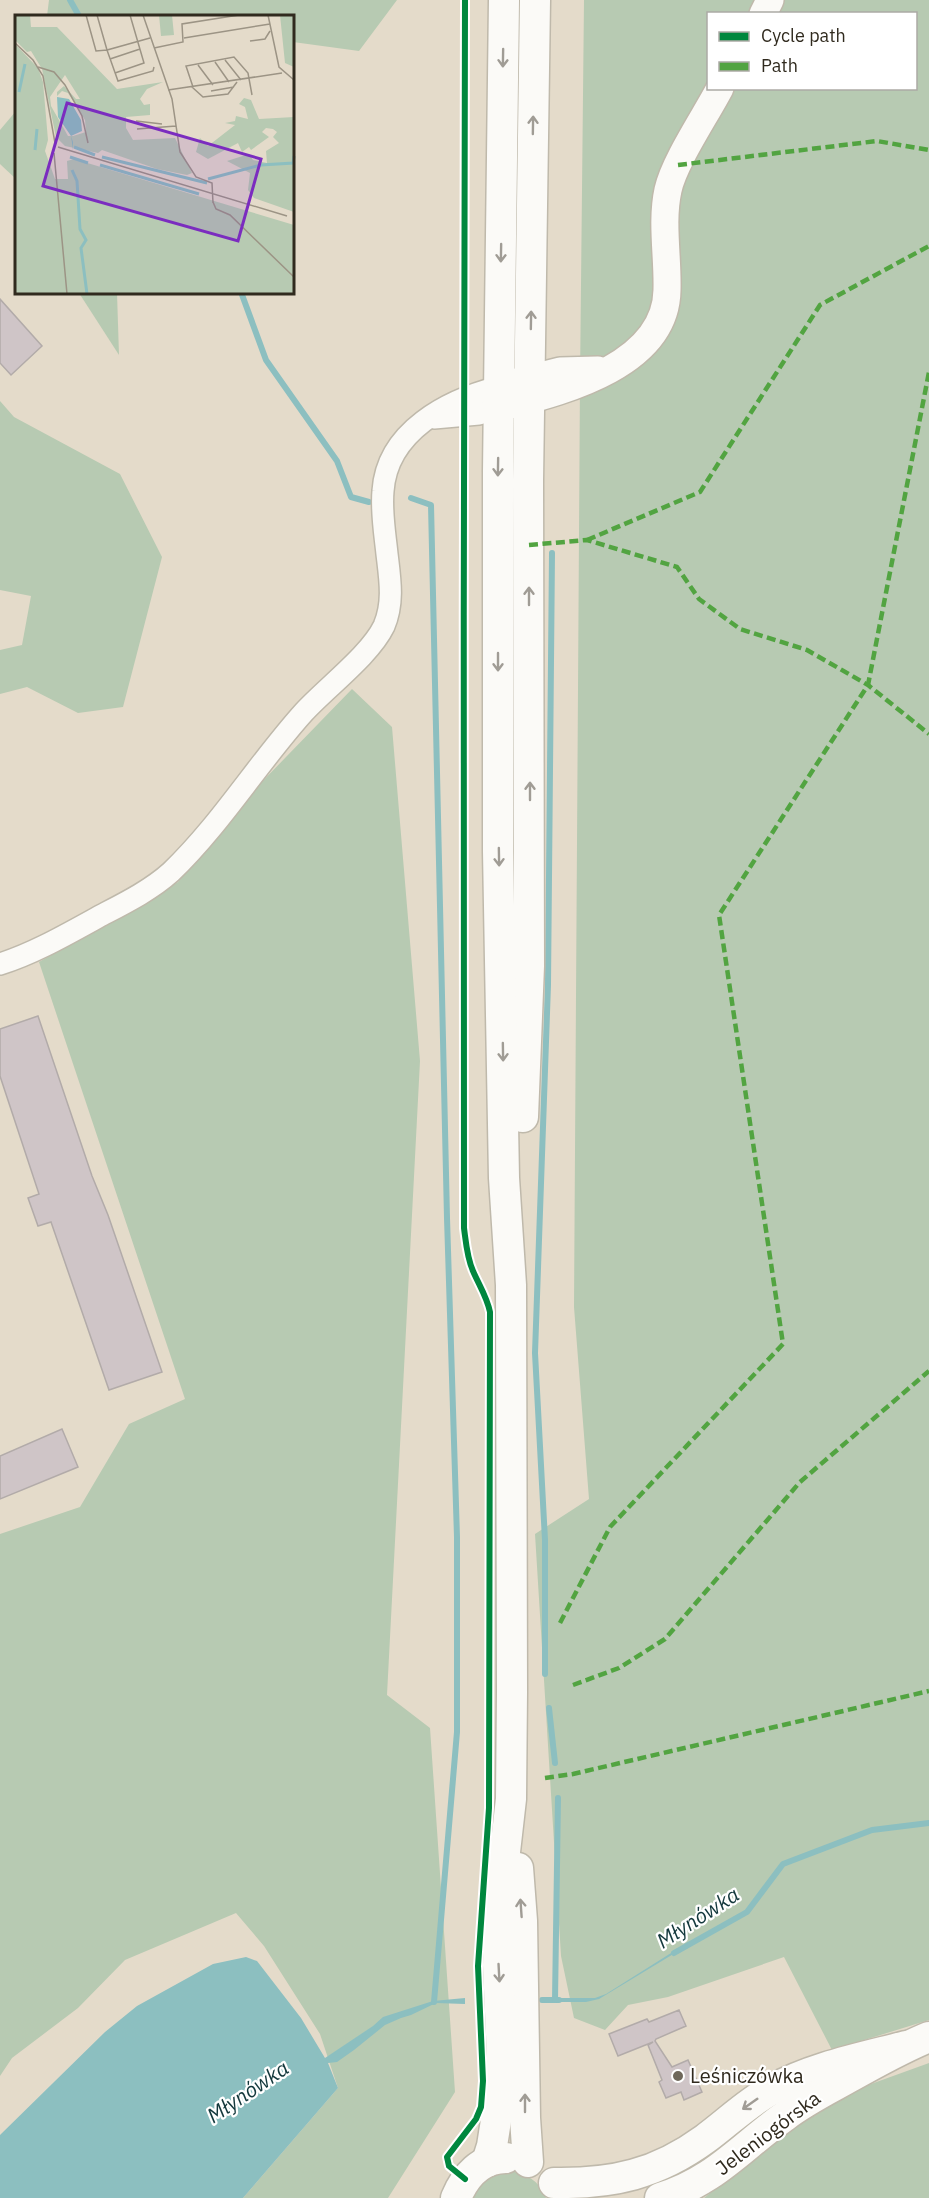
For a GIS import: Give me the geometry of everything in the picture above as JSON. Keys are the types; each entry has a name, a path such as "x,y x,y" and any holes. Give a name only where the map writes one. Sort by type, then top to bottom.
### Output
{"main road":[{"path":"504,0 499,397 498,851 504,1178 511,1285 511,1799 522,1921 525,2118 528,2162"},
{"path":"511,1285 520,1179 529,966 529,389 535,0"},
{"path":"487,2162 495,2125 502,2057 499,1945 502,1878 511,1799"},
{"name":"Jeleniogórska","path":"557,2190 581,2183 613,2180 654,2169 678,2157 770,2091 801,2075 917,2042"},
{"name":"Jeleniogórska","path":"660,2198 706,2178 811,2097 917,2042"},
{"path":"456,2198 465,2179 475,2169 487,2162 508,2158 528,2162 541,2169 557,2190"}],"street":[{"path":"0,964 72,931 137,896 169,873 195,846 261,762 305,712 373,642 383,628 390,610 382,490 390,461 400,443 411,431 448,405 478,392 499,397 529,389 560,392 628,359 655,331 664,310 667,292 665,210 668,188 719,90"}],"green space":[{"path":"49,0 397,0 359,51 294,42 294,15 47,15"},
{"path":"584,0 929,0 929,2020 832,2050 784,1957 668,1997 628,2005 605,2030 574,2018 561,1956 535,1534 589,1499 574,1307"},
{"path":"15,112 15,178 0,164 0,130"},
{"path":"80,294 117,294 119,355"},
{"path":"0,401 14,417 120,474 162,557 123,707 78,713 27,687 0,694 0,650 22,645 31,596 0,590"},
{"path":"352,689 392,727 420,1061 387,1695 430,1728 455,2092 388,2198 243,2198 338,2088 320,2034 264,1946 236,1913 125,1960 78,2008 12,2058 0,2076 0,1534 80,1507 129,1424 185,1399 39,962 178,882 253,791"},
{"path":"929,2063 929,2198 704,2198 824,2101"},
{"path":"506,2171 530,2178 539,2186 546,2198 471,2198 486,2180"}],"water":[{"path":"679,1948 680,1950 599,1999 586,2002 551,2002 551,1998 595,1998 606,1994"},
{"path":"246,1957 257,1961 301,2018 325,2058 383,2017 433,2001 465,1998 465,2004 436,2003 401,2018 385,2025 337,2062 328,2063 338,2088 243,2198 0,2198 0,2135 105,2032 137,2006 213,1964"}],"building":[{"path":"0,299 42,346 11,375 0,363"},
{"path":"38,1016 162,1372 109,1390 51,1222 38,1226 28,1198 39,1194 0,1076 0,1029"},
{"path":"62,1429 78,1467 0,1499 0,1456"},
{"path":"679,2010 686,2026 655,2041 672,2067 688,2060 702,2092 684,2100 681,2092 666,2098 659,2082 662,2080 648,2045 653,2042 618,2056 609,2034 647,2019 649,2022"}],"waterway":[{"path":"70,0 78,15"},
{"path":"242,294 266,360 337,461 351,497 369,502"},
{"path":"411,498 431,505 447,1218 457,1537 457,1732 434,2002"},
{"path":"545,1674 545,1540 535,1353 548,985 552,553"},
{"path":"549,1708 555,1763"},
{"path":"555,2000 558,1798"},
{"name":"Młynówka","path":"674,1953 747,1912 783,1864 872,1830 929,1823"},
{"name":"Młynówka","path":"542,2000 559,2000"}],"marked path":[{"path":"678,165 877,141 929,150"},
{"path":"587,540 700,492 820,305 929,246"},
{"path":"560,1623 610,1527 783,1344 719,915 868,685 929,372"},
{"path":"529,545 587,540 677,567 699,599 740,629 807,650 868,685 929,734"},
{"path":"573,1685 619,1668 665,1639 800,1482 929,1371"},
{"path":"545,1778 573,1774 929,1691"}],"cycle path":[{"path":"465,0 464,1228 469,1261 490,1312 489,1808 478,1966 483,2081 481,2107 476,2119 447,2157 449,2166 465,2179"}],"place":[{"name":"Leśniczówka","path":"678,2076"}]}
